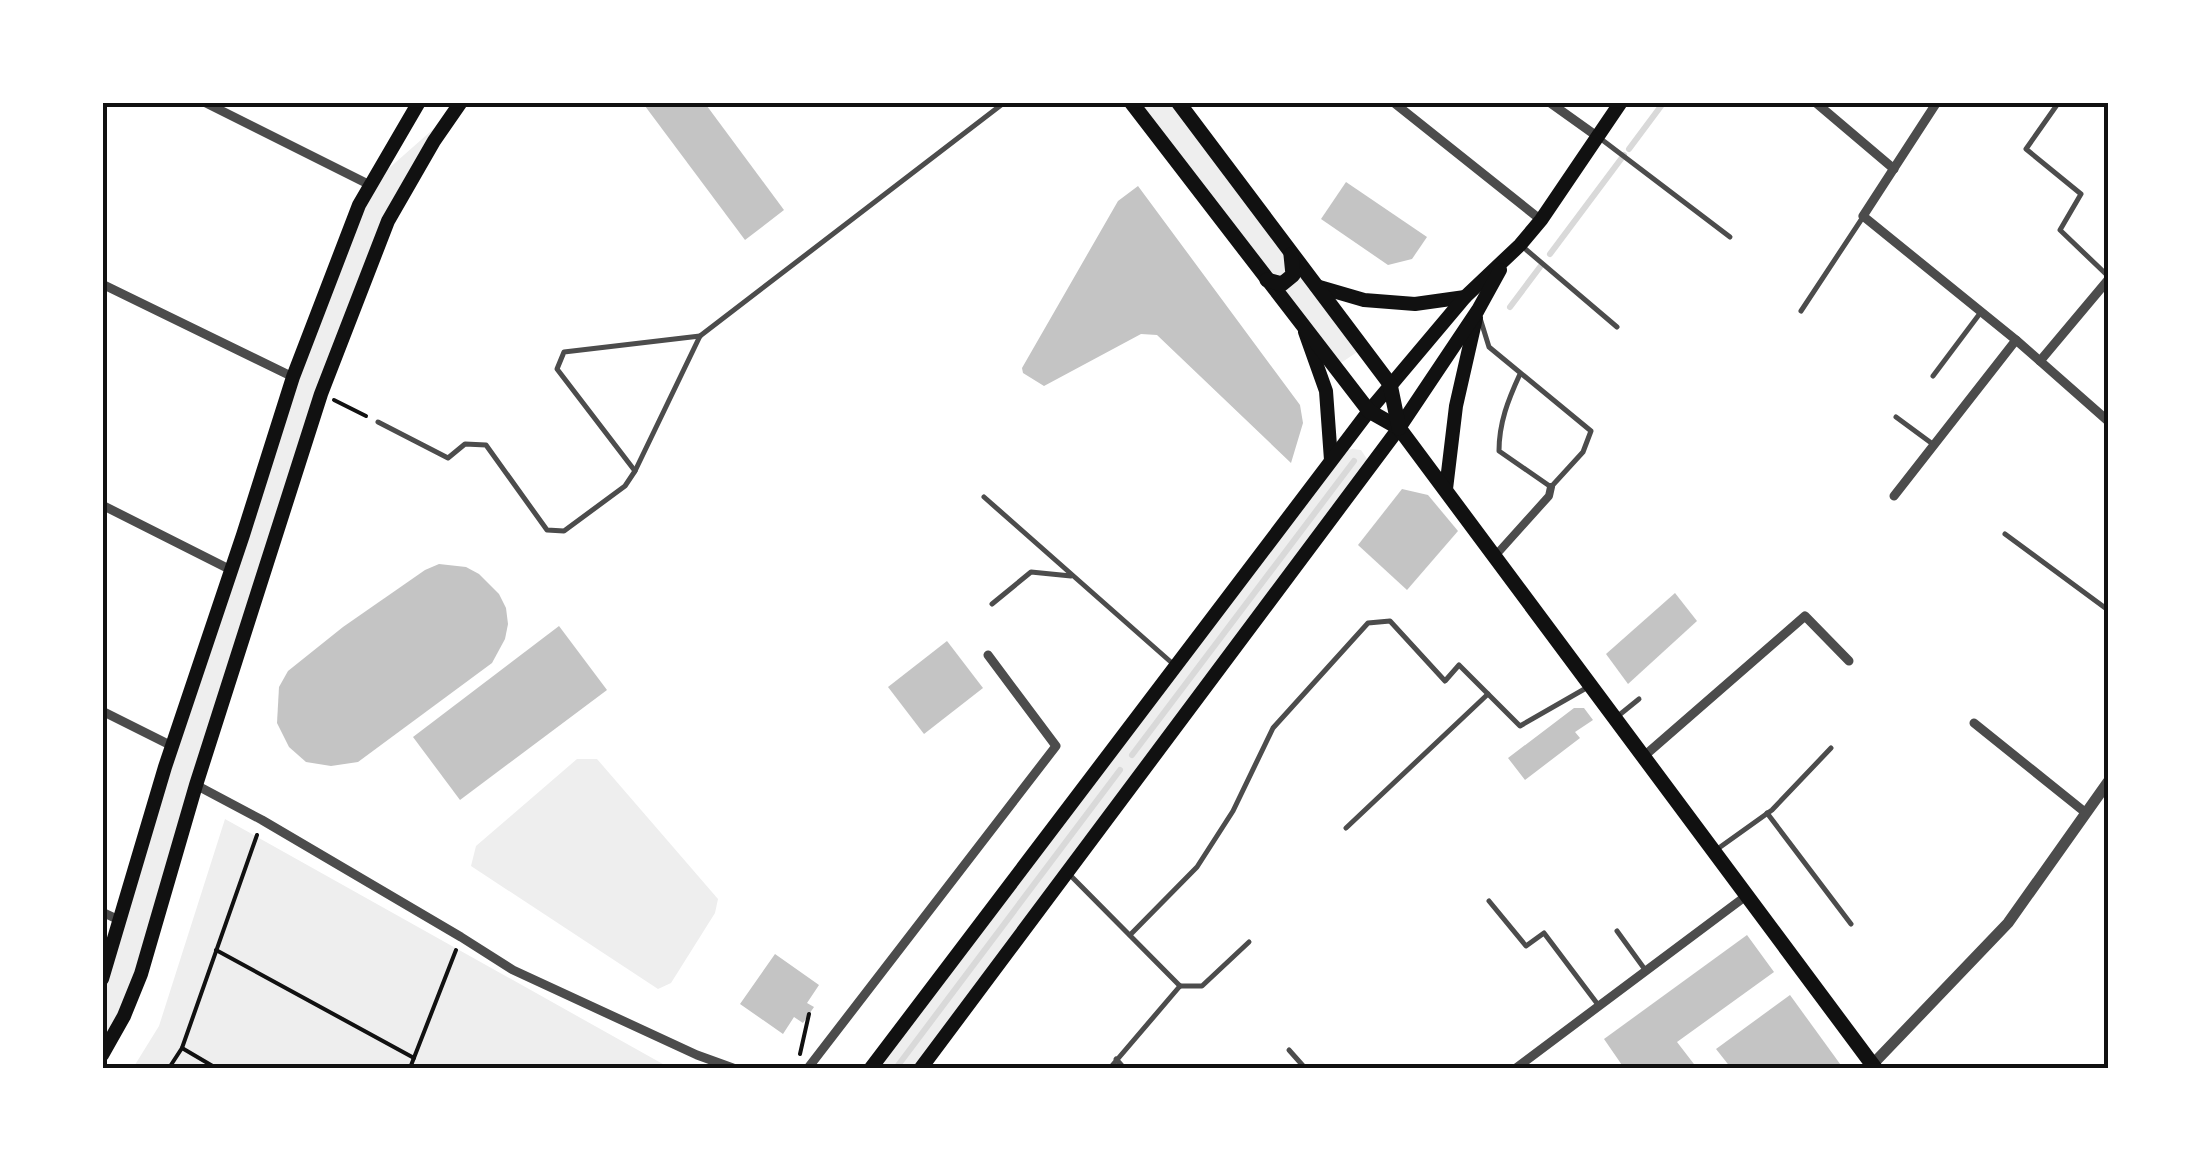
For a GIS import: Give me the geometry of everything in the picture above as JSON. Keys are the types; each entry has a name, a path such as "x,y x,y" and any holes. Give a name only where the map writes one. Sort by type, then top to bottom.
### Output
{"main road":[{"path":"102,979 172,746 293,377 359,205 419,102"},
{"path":"102,1056 141,974 196,785 321,394 388,221 461,102"},
{"path":"1132,102 1369,411 1399,428 1446,489 1873,1067"},
{"path":"1178,102 1390,384 1399,428"},
{"path":"871,1068 1390,384 1464,297 1520,245 1540,220 1620,102"},
{"path":"1267,280 1282,284 1288,280 1293,275 1292,255"},
{"path":"921,1068 1399,428 1478,310 1505,260"},
{"path":"1316,286 1364,300 1414,304 1464,297"},
{"path":"1446,489 1456,406 1471,356 1478,310"},
{"path":"1304,326 1326,391 1332,460"}],"street":[{"path":"204,102 370,185"},
{"path":"1393,102 1540,220"},
{"path":"1548,102 1598,137"},
{"path":"1815,102 1894,168"},
{"path":"1935,103 1863,216 2040,360 2108,421"},
{"path":"2040,360 2108,278"},
{"path":"102,284 293,377"},
{"path":"1894,496 2016,340"},
{"path":"1495,556 1549,496 1551,487"},
{"path":"102,505 232,570"},
{"path":"1643,757 1805,616 1849,661"},
{"path":"808,1068 1056,746 988,655"},
{"path":"102,711 172,746"},
{"path":"1974,723 2086,813"},
{"path":"196,785 262,820 513,970 733,1068"},
{"path":"1873,1067 2008,924 2106,789"},
{"path":"1516,1068 1746,896"},
{"path":"102,912 119,920"}],"lane":[{"path":"378,422 448,458 465,444 486,446 546,530 564,531 625,486 636,472 700,336 1006,102"},
{"path":"2059,102 2026,149 2081,194 2060,230 2108,278"},
{"path":"1598,137 1730,237"},
{"path":"1802,311 1863,216"},
{"path":"1520,245 1617,328"},
{"path":"1478,310 1486,347 1592,431 1582,452 1551,487 1499,451 1499,432 1507,402 1520,374"},
{"path":"1933,376 1982,312"},
{"path":"636,472 557,369 564,352 700,336"},
{"path":"1896,416 1934,444"},
{"path":"984,497 1174,665"},
{"path":"2005,534 2108,610"},
{"path":"992,604 1031,572 1074,576"},
{"path":"1130,936 1197,868 1233,811 1272,728 1368,623 1390,621 1444,682 1459,665 1520,726 1590,686"},
{"path":"1346,828 1488,694"},
{"path":"1615,719 1639,699"},
{"path":"1714,852 1767,814 1830,748"},
{"path":"1767,814 1851,924"},
{"path":"1068,873 1180,986 1202,986 1249,942"},
{"path":"1489,901 1526,946 1544,933 1599,1006"},
{"path":"1616,930 1646,971"},
{"path":"1110,1068 1180,986"},
{"path":"1289,1050 1305,1068"},
{"path":"1116,1059 1124,1068"}],"path":[{"path":"321,394 378,422"},
{"path":"169,1068 182,1048 262,820"},
{"path":"410,1068 461,937"},
{"path":"216,950 414,1058"},
{"path":"799,1057 808,1014"},
{"path":"182,1048 216,1068"}],"shaded area":[{"path":"1131,103 1178,103 1363,348 1335,367"},
{"path":"456,109 388,221 321,394 141,974 103,1055 103,979 293,377 370,185"},
{"path":"1345,450 1361,450 1368,469 921,1068 871,1068"},
{"path":"577,759 597,759 718,899 715,913 671,983 658,989 471,866 476,846"},
{"path":"225,819 670,1068 133,1068 159,1026"}],"building":[{"path":"642,102 704,102 784,210 745,240"},
{"path":"1346,182 1427,237 1412,259 1388,265 1321,219"},
{"path":"1138,186 1300,405 1303,423 1291,463 1157,335 1141,334 1044,386 1023,373 1022,368 1118,201"},
{"path":"1402,489 1428,495 1458,531 1407,590 1358,545"},
{"path":"439,564 466,567 499,594 508,624 492,663 358,762 331,766 306,762 289,747 277,723 279,687 288,671 343,627"},
{"path":"1675,593 1697,621 1628,684 1606,654"},
{"path":"559,626 607,690 460,800 413,737"},
{"path":"947,641 983,688 924,734 888,687"},
{"path":"1574,708 1584,708 1593,720 1575,732 1580,738 1525,780 1508,758"},
{"path":"1747,935 1774,972 1677,1042 1697,1068 1624,1068 1604,1039"},
{"path":"775,954 819,985 807,1003 814,1007 803,1023 794,1017 783,1034 740,1004"},
{"path":"1790,995 1843,1068 1731,1068 1716,1049"}],"waterway":[{"path":"1629,149 1664,102"},
{"path":"1550,254 1624,155"},
{"path":"1510,307 1540,267"},
{"path":"1132,755 1354,461"},
{"path":"896,1068 1120,770"}]}
